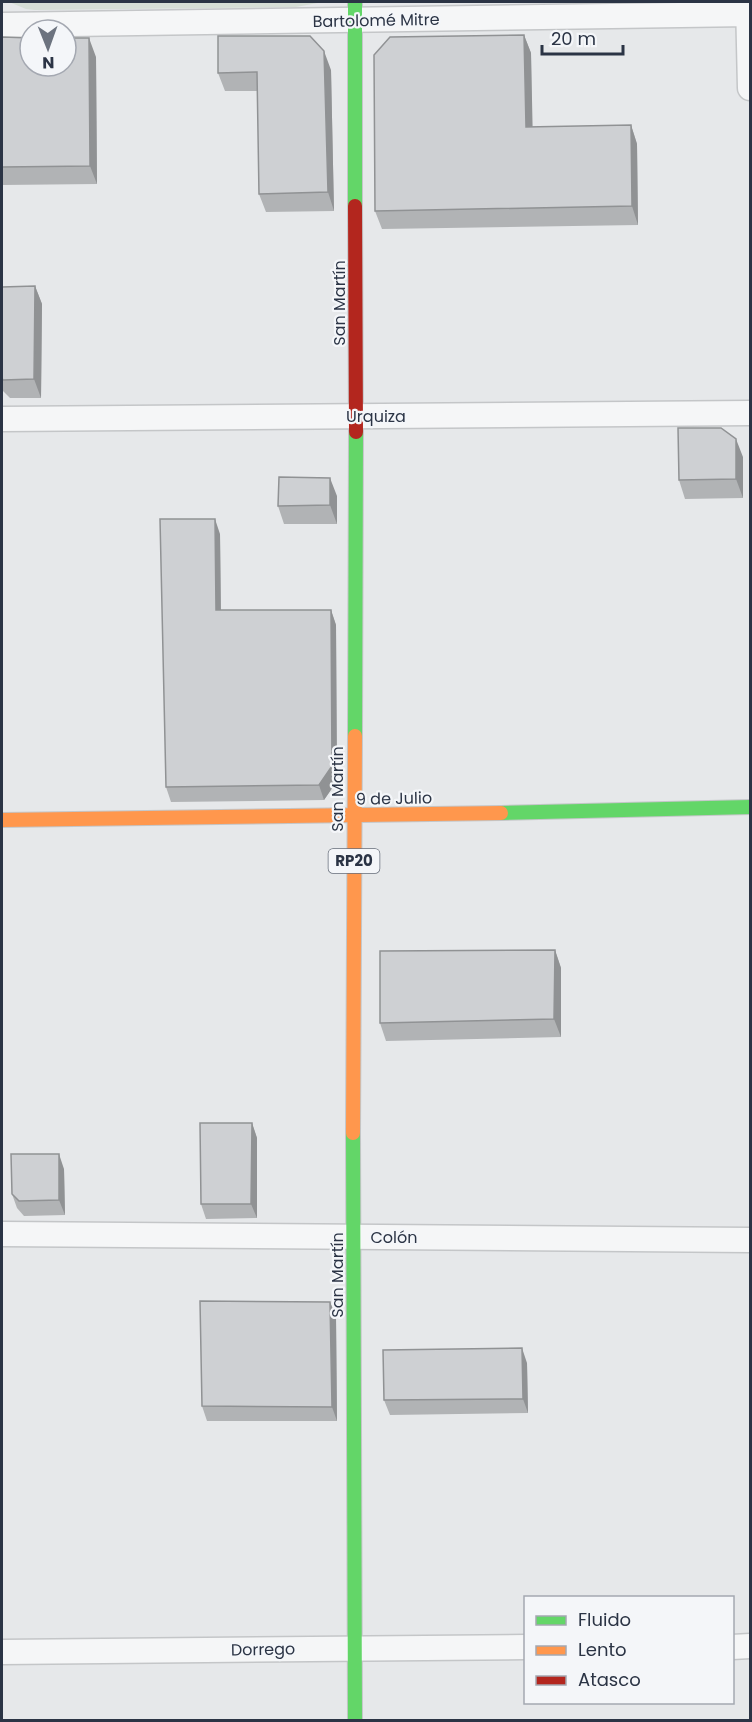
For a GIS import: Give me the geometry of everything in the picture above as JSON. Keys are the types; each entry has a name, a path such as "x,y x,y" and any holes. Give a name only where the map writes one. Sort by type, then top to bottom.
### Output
{"main road":[{"name":"San Martín","path":"355,11 353,1237 355,1720"},
{"name":"9 de Julio","path":"2,820 354,816 750,807"}],"street":[{"name":"Bartolomé Mitre","path":"2,25 355,11 749,10"},
{"path":"749,10 750,88"},
{"name":"Urquiza","path":"2,419 750,413"},
{"name":"Colón","path":"2,1234 750,1240"},
{"path":"734,1647 750,1646"},
{"name":"Dorrego","path":"2,1652 524,1647"}],"shaded area":[{"path":"9,2 323,2 296,7 35,10"}],"building":[{"path":"524,35 526,127 631,125 632,206 375,211 374,55 390,37"},
{"path":"218,36 310,36 324,51 328,192 259,194 257,72 218,73"},
{"path":"2,38 18,38 18,78 78,78 78,38 89,38 90,166 2,167"},
{"path":"35,286 34,379 3,380 2,287"},
{"path":"678,428 721,428 736,439 736,479 679,480"},
{"path":"279,477 330,478 330,505 278,506"},
{"path":"160,519 215,519 216,610 331,610 332,766 319,785 166,787"},
{"path":"555,950 554,1019 380,1023 380,951"},
{"path":"200,1123 252,1123 251,1204 201,1204"},
{"path":"11,1154 59,1154 59,1200 19,1201 12,1194"},
{"path":"200,1301 330,1302 332,1407 202,1406"},
{"path":"522,1348 523,1399 384,1400 383,1350"}],"traffic: fast":[{"path":"355,2 355,206"},
{"path":"355,736 356,432"},
{"path":"501,813 750,807"},
{"path":"353,1133 355,1720"}],"traffic: slow":[{"path":"353,1133 355,736"},
{"path":"2,820 501,813"}],"traffic: jam":[{"path":"355,206 356,432"}]}
